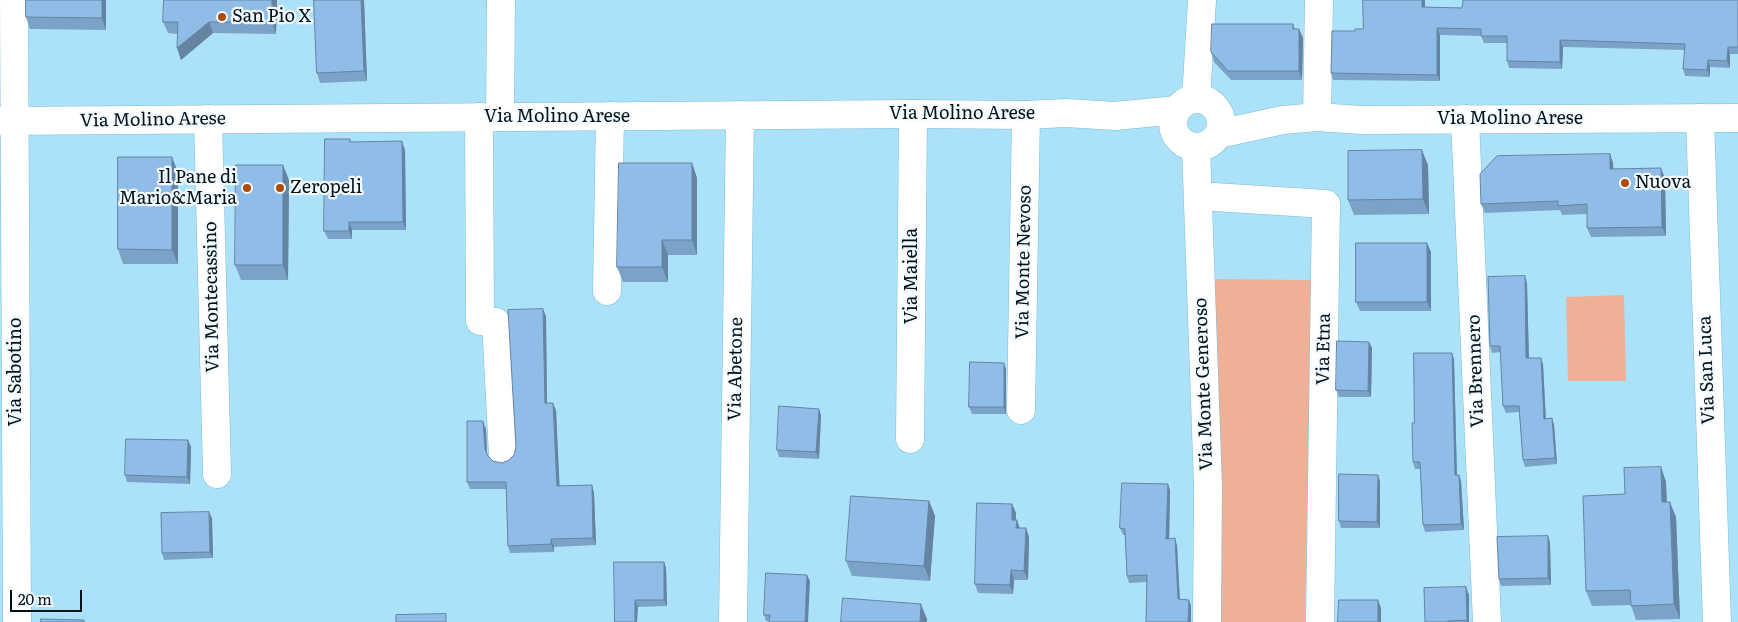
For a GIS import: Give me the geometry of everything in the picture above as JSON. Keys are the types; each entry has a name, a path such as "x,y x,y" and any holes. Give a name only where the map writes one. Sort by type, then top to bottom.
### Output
{"street":[{"name":"Via Sabotino","path":"14,0 7,122 17,622"},
{"path":"501,0 489,117 480,321 496,322 503,455"},
{"name":"Via Monte Generoso","path":"1202,0 1197,123 1208,487 1207,622"},
{"path":"1317,117 1319,0"},
{"name":"Via Molino Arese","path":"7,122 740,115 1026,115 1066,113 1197,123 1317,117 1361,120 1738,118"},
{"name":"Via Maiella","path":"910,439 913,114"},
{"name":"Via Abetone","path":"733,622 740,115"},
{"name":"Via Monte Nevoso","path":"1021,410 1026,115"},
{"path":"607,291 610,116"},
{"name":"Via San Luca","path":"1700,118 1717,622"},
{"name":"Via Brennero","path":"1465,119 1488,622"},
{"name":"Via Montecassino","path":"208,120 217,474"},
{"name":"Via Etna","path":"1198,196 1326,204 1320,622"}],"shaded area":[{"path":"1214,279 1311,280 1305,622 1221,622"},
{"path":"1624,295 1626,381 1568,381 1566,297"}],"building":[{"path":"26,0 102,0 102,18 26,17"},
{"name":"San Pio X","path":"164,0 272,0 272,22 209,22 177,48 178,22 163,22"},
{"path":"314,0 361,0 364,71 317,73"},
{"path":"1363,0 1422,0 1422,7 1462,8 1463,0 1738,0 1738,47 1728,47 1727,61 1708,60 1707,70 1683,69 1685,44 1560,40 1560,62 1507,61 1507,36 1481,36 1481,29 1437,28 1437,75 1331,73 1332,31 1363,29"},
{"path":"1212,24 1293,24 1293,29 1299,29 1299,71 1228,71 1211,52"},
{"path":"325,139 350,139 350,142 402,141 403,222 349,222 349,231 324,231"},
{"path":"1422,150 1423,199 1348,200 1348,151"},
{"path":"1610,154 1610,169 1661,168 1662,227 1587,228 1587,204 1558,206 1558,201 1481,204 1480,174 1497,156"},
{"path":"118,157 172,157 172,250 118,249"},
{"path":"619,163 692,163 692,240 662,240 662,267 617,267"},
{"path":"236,165 283,165 283,265 235,265"},
{"path":"1356,243 1427,243 1427,302 1356,302"},
{"path":"1525,276 1526,358 1541,358 1544,419 1552,418 1555,458 1523,460 1519,406 1503,406 1500,346 1490,346 1488,277"},
{"path":"543,309 545,403 553,403 557,486 592,485 593,538 551,539 551,544 508,546 506,482 467,482 467,421 483,421 485,449 493,461 502,463 514,455 516,447 508,310"},
{"path":"1337,341 1369,342 1368,391 1336,390"},
{"path":"1414,353 1452,353 1455,475 1459,475 1461,524 1423,525 1420,462 1413,462"},
{"path":"970,362 1004,363 1004,407 969,407"},
{"path":"779,406 819,409 816,452 777,450"},
{"path":"126,439 188,440 187,477 125,475"},
{"path":"1661,467 1662,502 1670,502 1674,604 1631,606 1630,590 1586,591 1583,496 1625,494 1624,468"},
{"path":"1339,474 1378,475 1377,522 1339,521"},
{"path":"1122,483 1168,484 1166,539 1175,538 1178,599 1189,600 1188,622 1146,622 1147,575 1127,576 1125,529 1120,528"},
{"path":"851,496 929,501 924,566 846,561"},
{"path":"977,503 1012,504 1012,520 1017,520 1016,528 1026,528 1024,571 1011,570 1010,585 975,584"},
{"path":"209,512 210,552 162,553 161,513"},
{"path":"1548,536 1548,578 1499,579 1497,537"},
{"path":"614,562 664,562 664,600 635,600 635,622 615,622"},
{"path":"766,573 807,575 805,622 769,622 770,615 764,615"},
{"path":"1466,587 1467,620 1425,622 1424,588"},
{"path":"843,598 921,604 920,622 841,622"},
{"path":"1339,600 1378,600 1378,622 1338,622"},
{"path":"446,614 446,622 396,622 396,615"},
{"path":"41,619 84,620 84,622 41,622"}],"place":[{"name":"San Pio X","path":"222,17"},
{"name":"Nuova","path":"1625,183"},
{"name":"Il Pane di Mario&Maria","path":"247,188"},
{"name":"Zeropeli","path":"280,188"}]}
